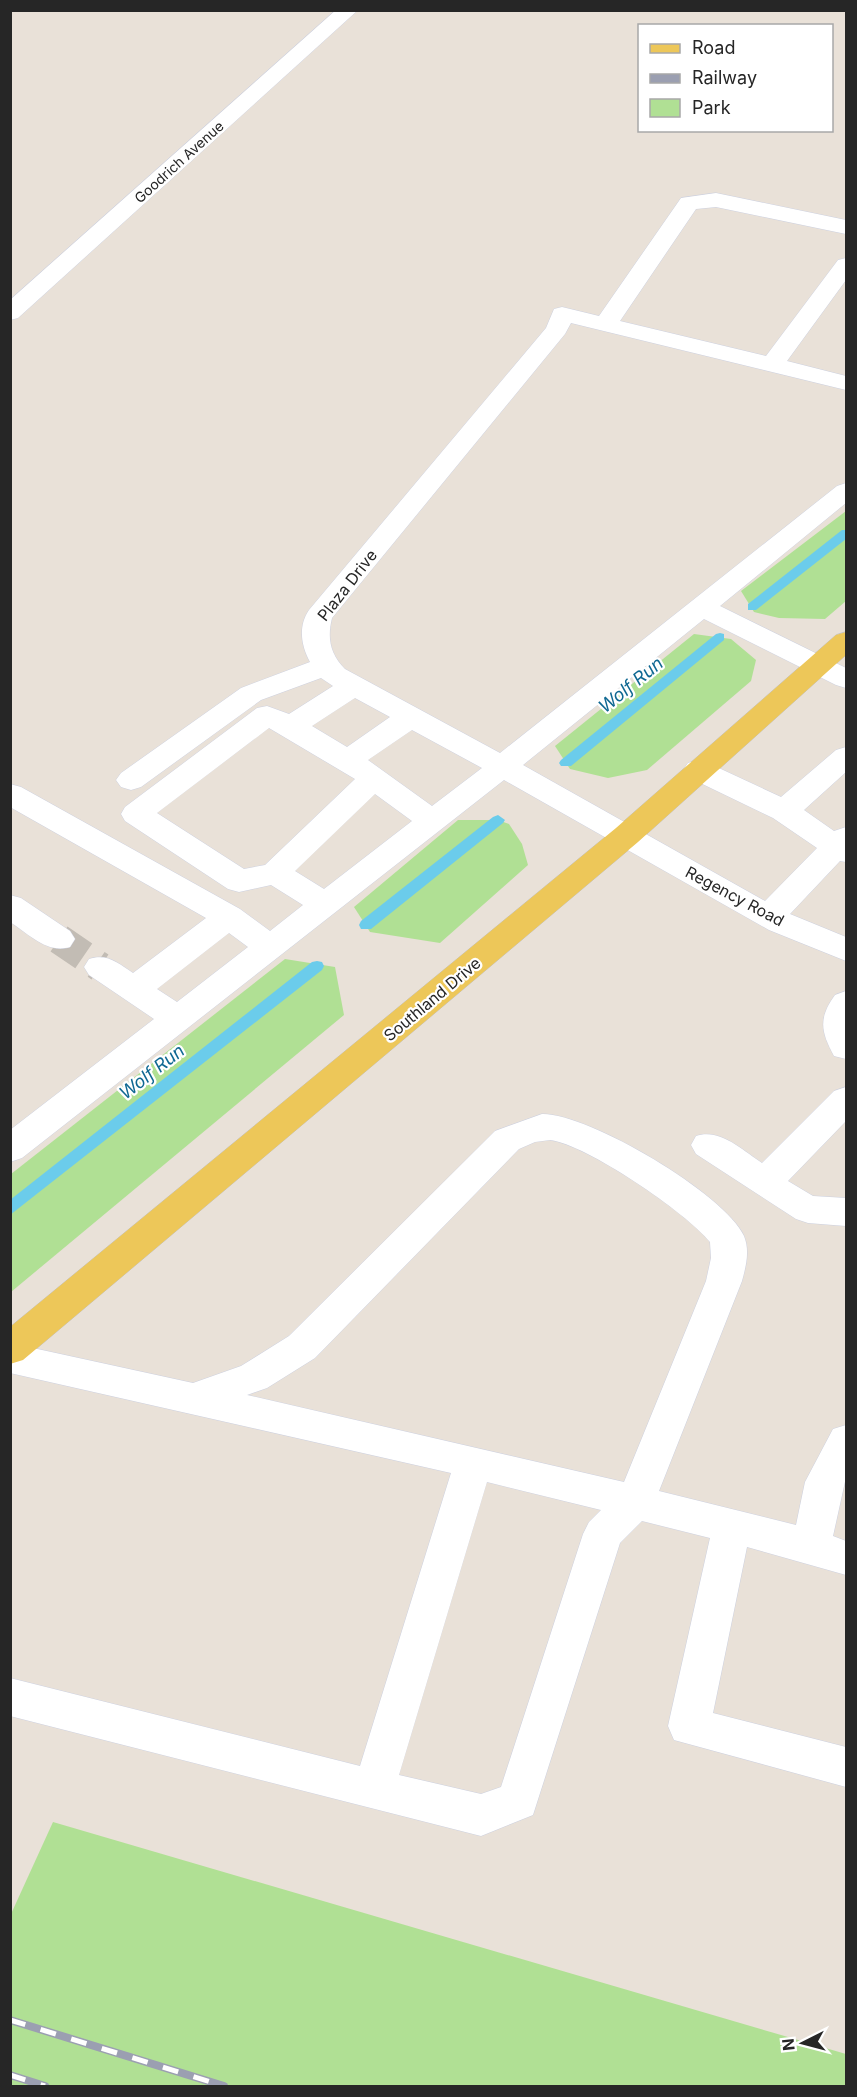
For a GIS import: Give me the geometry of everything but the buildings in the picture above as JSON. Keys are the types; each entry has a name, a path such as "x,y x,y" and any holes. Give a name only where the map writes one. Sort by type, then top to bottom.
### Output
{"main road":[{"name":"Southland Drive","path":"10,1349 627,835 846,641"}],"street":[{"name":"Goodrich Avenue","path":"10,313 348,10"},
{"path":"846,227 716,200 689,203 605,325 846,383"},
{"path":"772,365 846,265"},
{"name":"Plaza Drive","path":"326,666 315,643 319,616 556,329 562,314 605,325"},
{"path":"10,1149 326,904 430,820 502,767 846,491"},
{"path":"701,607 846,679"},
{"path":"131,780 251,694 326,666 354,685 627,835"},
{"path":"291,726 354,685"},
{"path":"374,778 275,873 239,881 136,814 267,715 291,726 374,778 430,820"},
{"path":"347,761 411,717"},
{"path":"784,812 846,757"},
{"path":"698,770 784,812 843,845 769,916"},
{"path":"10,794 228,917 270,947"},
{"name":"Regency Road","path":"627,835 769,916 846,950"},
{"path":"275,873 326,904"},
{"path":"10,906 59,939"},
{"path":"134,990 228,917"},
{"path":"100,967 178,1019"},
{"path":"846,1003 837,1014 836,1023 846,1047"},
{"path":"765,1182 846,1100"},
{"path":"10,1697 481,1815 518,1801 603,1534 635,1502 724,1281 730,1250 726,1236 702,1210 642,1171 565,1130 537,1128 507,1140 302,1347 254,1377 191,1400"},
{"path":"708,1144 808,1209 846,1212"},
{"path":"10,1358 472,1462 829,1552 824,1482 846,1441"},
{"path":"374,1790 446,1557 472,1462"},
{"path":"732,1527 689,1726 846,1767"}],"green space":[{"path":"846,511 846,601 825,619 779,618 754,612 741,591"},
{"path":"694,634 731,639 756,660 751,681 647,770 608,778 570,769 555,746"},
{"path":"458,820 498,820 509,824 522,844 528,865 440,943 370,932 354,907"},
{"path":"285,959 335,967 344,1015 11,1292 11,1174"},
{"path":"53,1822 846,2054 846,2086 11,2086 11,1914"}],"waterway":[{"name":"Wolf Run","path":"752,607 846,533"},
{"name":"Wolf Run","path":"566,763 720,637"},
{"name":"Wolf Run","path":"366,925 498,820"},
{"name":"Wolf Run","path":"10,1209 317,966"}],"tunnel":[{"path":"59,939 100,967"}],"railway":[{"path":"10,2020 224,2086"},
{"path":"10,2075 45,2086"}]}
